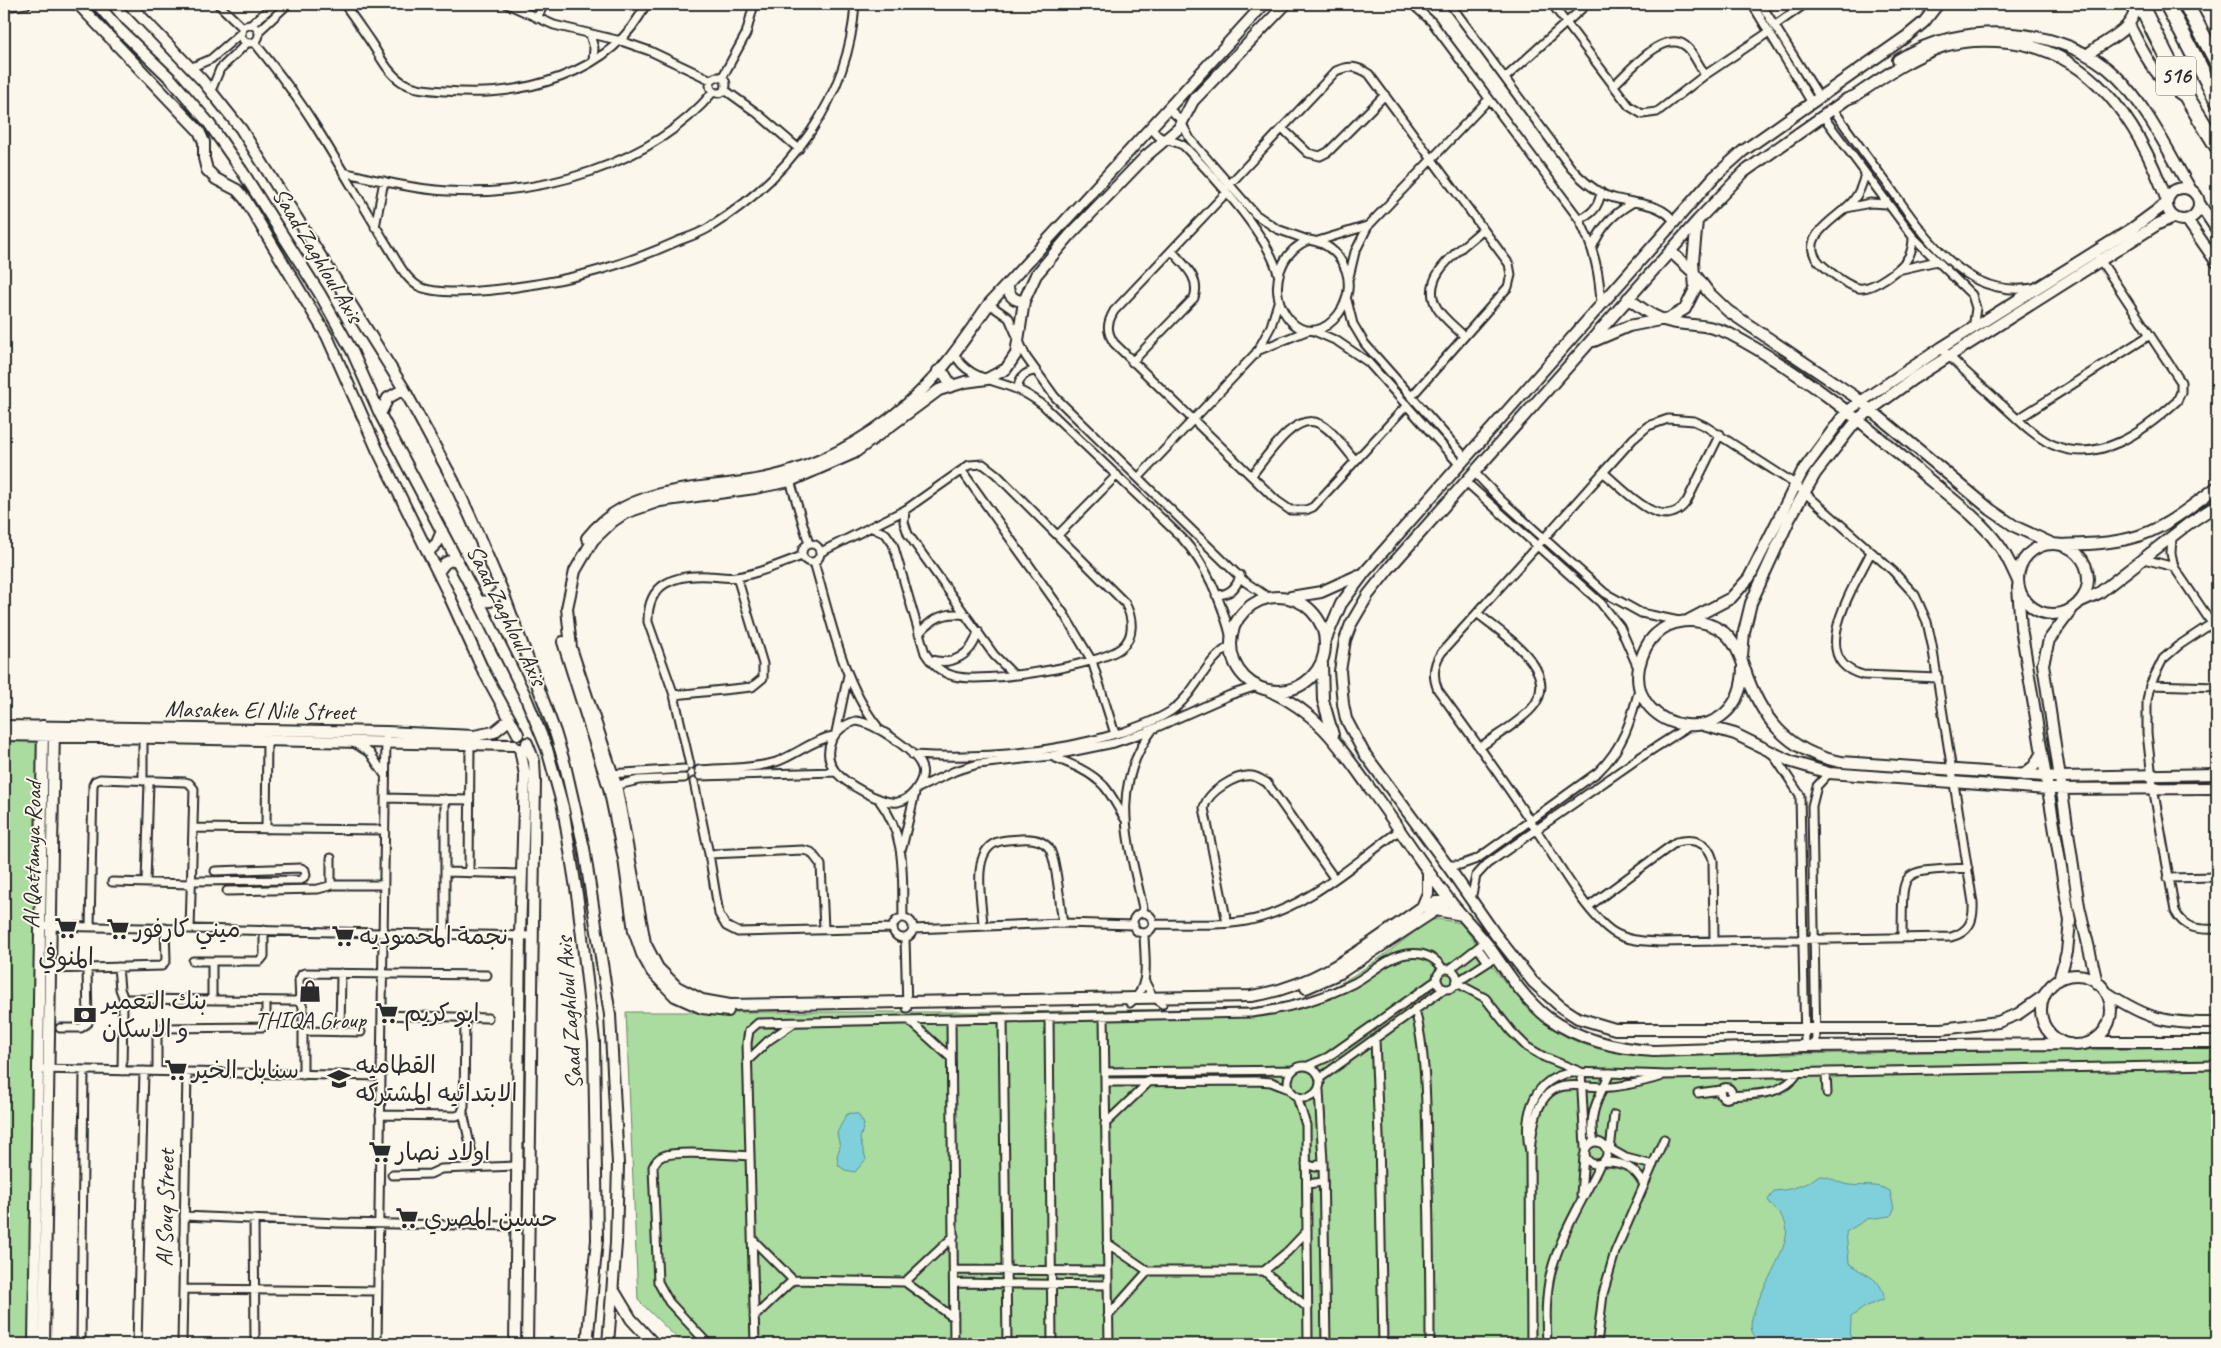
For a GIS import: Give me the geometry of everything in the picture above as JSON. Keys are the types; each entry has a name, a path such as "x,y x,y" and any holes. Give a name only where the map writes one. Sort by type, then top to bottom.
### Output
{"highway":[{"name":"516","path":"2138,4 2188,100 2217,146"},
{"name":"516","path":"2167,4 2217,100"},
{"name":"516","path":"2186,4 2217,62"}],"street":[{"path":"4,6 27,4"},
{"path":"78,4 199,131 204,142 205,164 211,175 233,187 245,199 327,336 377,449 438,572 482,668 518,734 525,736 520,746 530,799 532,936 516,1344"},
{"name":"Saad Zaghloul Axis","path":"97,4 118,28 171,79 208,122 229,151 337,322 380,414 479,602 538,725 555,773 562,807 587,967 594,1042 597,1240 587,1344"},
{"name":"Saad Zaghloul Axis","path":"129,4 212,92 258,155 404,389 453,480 502,590 555,732 574,801 584,848 610,1015 616,1115 617,1203 608,1344"},
{"path":"218,4 242,30 242,38 251,42 301,104 375,227 409,278 418,286 432,290 501,289 555,282 608,268 661,249 709,228 758,193 800,150 824,112 842,71 853,30 856,4"},
{"path":"190,68 211,59 242,30 275,4"},
{"path":"212,92 220,69 251,42 258,39 259,31 288,4"},
{"path":"344,4 392,75 404,84 414,88 459,92 508,90 567,74 593,61 621,41 634,25 646,4"},
{"path":"507,4 554,25 621,41 650,51 711,80"},
{"path":"537,18 544,4"},
{"path":"722,78 746,34 754,4"},
{"path":"789,477 856,441 905,406 954,353 989,304 1264,4"},
{"path":"1286,4 1193,102 1182,125 1139,163 1042,268 1031,283 1024,301 1016,354 1011,364 1002,373 988,379 951,385 923,401 854,453 789,477 755,488 660,501 635,508 608,525 593,540 581,559 568,596 568,634 613,787 645,944 658,968 677,987 702,1000 730,1005 906,1005 1159,1001 1237,997 1268,993 1338,970 1436,910 1462,915"},
{"path":"1412,4 1432,22 1579,219 1592,248 1599,276 1601,306"},
{"path":"1450,4 1581,179 1601,192 1632,203 1660,208 1675,223"},
{"path":"1552,4 1632,110 1647,115 1662,109 1705,75 1806,4"},
{"path":"1505,78 1588,4"},
{"path":"1752,4 1772,29 1816,101"},
{"path":"1761,4 1772,29"},
{"path":"1334,739 1323,700 1322,662 1325,642 1341,604 1364,572 1675,223 1710,181 1733,159 1916,29 1938,4"},
{"path":"2138,4 2131,30 2154,71 2165,83 2188,100"},
{"path":"252,24 259,31"},
{"path":"2088,54 2131,30"},
{"path":"2100,62 2103,51 2111,42 2131,30"},
{"path":"1847,99 1854,89 1906,55 1930,43 1956,36 1980,34 2015,35 2052,42 2088,54 2116,76 2134,98 2217,230"},
{"path":"590,35 594,48 593,61"},
{"path":"1614,86 1655,48 1672,41 1684,45 1705,75"},
{"path":"2199,203 2196,213 2187,220 2180,220 2174,217 2168,210 2167,202 2148,156 2119,106 2107,92 2080,69 2037,48 1998,41 1974,41 1946,45 1902,65 1855,96 1847,99 1752,164 1698,220 1465,481 1368,596 1351,624 1345,640 1340,670 1345,712 1359,745 1448,864 1495,934 1548,998 1578,1018 1615,1029 1649,1030 1942,1028 1987,1025 2018,1014 2045,995 2059,980 2067,952 2070,921 2041,754 2021,623 2018,584 2022,563 2027,555 2044,546 2100,543 2132,538 2168,523 2217,487"},
{"path":"1229,185 1336,71 1344,67 1361,69 1368,74 1511,269 1510,281 1504,291 1411,397"},
{"path":"711,80 717,77 722,78"},
{"path":"722,78 725,82 725,90"},
{"path":"711,80 710,88 713,92 719,94 725,90"},
{"path":"725,90 800,150"},
{"path":"343,172 425,189 468,192 529,186 564,179 612,163 655,142 676,128 713,92"},
{"path":"1283,129 1308,153 1320,156 1328,152 1385,95"},
{"path":"1462,461 1361,337 1350,316 1347,299 1348,280 1355,252 1368,226 1489,99"},
{"path":"1169,109 1177,115 1190,139 1262,220 1286,233 1318,241 1368,226"},
{"path":"1833,109 1912,218 1952,262 1976,279 2008,289 2041,287"},
{"path":"1823,116 1913,238 1972,295 1976,308 1972,329"},
{"path":"1152,127 1156,135 1164,140 1177,142 1184,146 1226,193 1264,240 1272,254 1278,274 1279,298 1284,312 1294,324 1336,341 1368,362 1462,461"},
{"path":"1849,150 1858,144"},
{"path":"1865,173 1859,192 1846,208 1816,235 1813,247 1817,259 1851,285 1860,288 1874,284 1896,270 1909,256 1913,238"},
{"path":"375,227 384,181"},
{"path":"1640,686 1653,710 1676,724 1702,725 1717,719 1729,710 1738,697 1743,682 1744,632 1751,602 1804,491 1828,455 1858,419 1913,378 1949,357 2098,256 2167,202 2170,194 2184,188 2191,190"},
{"path":"1579,219 1588,216 1594,210 1599,202 1601,192"},
{"path":"1226,193 1114,311 1108,324 1110,337 1132,362 1283,506 1298,511 1306,510 1319,502 1355,460 1407,405"},
{"path":"1592,248 1604,226 1617,212 1632,203"},
{"path":"1846,208 1870,203 1887,204"},
{"path":"1448,864 1460,865 1477,859 1598,772 1614,755 1630,724 1640,686 1639,670 1642,656 1648,644 1657,633 1668,626 1685,621 1731,598 1749,578 1795,484 1822,443 1848,411 1860,401 1942,348 2041,287 2174,217"},
{"path":"1903,224 1912,218"},
{"path":"1589,343 1629,326 1670,318 1685,309 1694,294 1693,249 1698,220"},
{"path":"2187,220 2217,263"},
{"path":"1464,336 1436,307 1432,287 1440,269 1482,230"},
{"path":"1278,274 1291,252 1309,240"},
{"path":"1318,241 1337,255 1346,271 1348,280"},
{"path":"1132,362 1189,305 1195,294 1196,286 1192,275 1172,251"},
{"path":"1670,251 1694,273 1717,302 1738,319 1860,401 1991,510 2022,530 2073,552 2084,563 2087,583 2076,605 2049,640 2044,652 2044,664 2079,906 2097,983"},
{"path":"1942,348 1949,357 2018,419 2049,443 2075,450 2106,448 2132,436 2173,405 2181,392 2179,377 2098,256"},
{"path":"1896,270 1937,261"},
{"path":"1008,284 1010,295 1016,300 1024,301"},
{"path":"1139,477 1257,352 1271,326 1279,298"},
{"path":"1628,298 1642,310 1661,319 1679,323 1707,325 1730,334 1800,377 1848,411 1979,523 2002,549 2028,604 2035,610 2054,614 2099,593 2200,515 2217,505"},
{"path":"1257,352 1332,323 1347,299"},
{"path":"989,304 1009,318 1026,357 1055,397 1240,575 1256,590 1269,598"},
{"path":"2018,419 2150,335"},
{"path":"954,353 967,371 1018,390 1049,410 1188,545 1203,567 1216,595 1232,644 1237,667 1246,678 1257,686 1288,699 1305,710 1334,739 1462,915 1492,960 1523,994 1560,1025 1597,1040 1632,1049 1654,1050 1805,1046 2080,1045 2090,1042 2217,1043"},
{"path":"938,371 946,375 951,385"},
{"path":"1018,390 1023,375 1035,371"},
{"path":"380,414 388,398 404,389"},
{"path":"1668,419 1694,421 1720,434 1804,491 1915,595 1927,622 1938,678 1968,868 1974,911 1973,918 1965,931 1951,937 1661,942 1633,940 1612,932 1588,907 1537,829 1438,690 1434,673 1439,656 1536,545 1642,430 1656,422 1668,419"},
{"path":"1252,475 1293,426 1306,421 1320,424 1326,428 1355,460"},
{"path":"1604,473 1652,512 1665,515 1672,514 1687,501 1720,434"},
{"path":"808,544 802,550 802,556 808,562 814,562 818,559 821,552 870,527 905,510 970,465 976,464 988,468 1120,598 1131,617 1131,633 1127,642 1114,653 1092,661 1014,675 964,678 953,676 942,671 928,659 893,544 886,534 870,527"},
{"path":"962,471 1064,614 1092,661 1115,734"},
{"path":"1474,472 1591,581 1617,601 1641,613 1685,621 1703,622 1722,631 1737,647 1757,699 1772,724 1788,741 1807,752 1841,762 2059,777 2217,774"},
{"path":"1058,535 1117,476"},
{"path":"789,477 808,544"},
{"path":"1465,481 1578,581 1611,615 1620,627 1639,670"},
{"path":"2193,505 2200,515"},
{"path":"905,510 904,522 908,534 994,655 1014,675"},
{"path":"428,552 437,543 442,531"},
{"path":"2172,537 2171,553 2174,567 2215,622 2217,631"},
{"path":"808,544 816,545 821,552"},
{"path":"1871,552 1837,626 1836,650 1842,665 1863,675 1938,678"},
{"path":"684,778 687,767 674,695 648,622 648,612 656,591 671,580 706,576 737,577 802,556"},
{"path":"438,572 445,563 456,558"},
{"path":"2144,559 2174,567"},
{"path":"814,562 848,675 862,704 880,730"},
{"path":"913,755 965,756 1062,747 1115,734 1151,722 1178,706 1195,688 1215,656 1232,644 1235,628 1242,614 1255,604 1269,598 1321,592 1364,572"},
{"path":"1216,595 1230,591 1238,583 1240,575"},
{"path":"674,695 752,687 762,678 763,664 737,577"},
{"path":"479,602 494,599 502,590"},
{"path":"1286,597 1300,602 1311,610 1320,621 1325,642"},
{"path":"1477,613 1532,661 1540,674 1541,681 1539,696 1531,709 1479,748"},
{"path":"919,634 927,625 940,616 951,614 966,615"},
{"path":"2215,622 2170,652 2158,667 2150,685 2146,717 2153,787 2175,911 2182,922 2194,929 2217,929"},
{"path":"928,659 944,662 960,658 972,647 978,631"},
{"path":"1270,691 1298,688 1310,680 1322,662"},
{"path":"836,772 829,754 848,675"},
{"path":"2150,685 2217,687"},
{"path":"609,773 687,767 699,772 836,772 879,800 894,803 904,800 916,791 970,766 1052,756 1105,745 1153,729 1230,695 1257,686"},
{"name":"Masaken El Nile Street","path":"4,735 54,731 386,737 484,735 499,730 510,719"},
{"path":"699,772 774,762 788,758 818,740 834,734 847,724 856,721 870,724 880,730 913,755 922,769 922,776 916,791 902,850 903,918"},
{"path":"1702,725 1735,734 1772,753 1810,768 1829,773 2047,789 2217,788"},
{"name":"Masaken El Nile Street","path":"4,726 43,731"},
{"path":"1471,899 1474,880 1483,867 1650,750 1689,726"},
{"path":"1144,913 1125,820 1125,803 1130,772 1139,749 1153,729"},
{"name":"Al Qattamya Road","path":"43,731 45,926 43,1069 44,1344"},
{"name":"Masaken El Nile Street","path":"54,731 143,737 267,740 351,741 386,737 470,745 520,746"},
{"name":"Al Qattamya Road","path":"34,1344 43,1069 50,969 45,926 54,731"},
{"path":"143,737 146,781 146,883"},
{"path":"376,1344 386,737"},
{"path":"266,829 267,740"},
{"path":"351,741 365,749 375,759 385,778"},
{"path":"469,873 470,745"},
{"path":"1772,753 1800,795 1805,1046"},
{"path":"2022,775 2034,766 2041,754"},
{"path":"1052,756 1086,771 1105,786 1125,820"},
{"path":"699,772 694,782 719,914 726,926 738,932 893,928"},
{"path":"1816,1046 1812,938 1814,795 1822,780 1829,773"},
{"path":"1226,923 1204,808 1210,794 1237,779 1252,776 1267,783 1334,878"},
{"path":"613,787 638,780 684,778 687,781 694,782"},
{"path":"90,926 94,783 100,779 185,782 192,785 194,793 190,929"},
{"path":"385,798 469,800"},
{"path":"445,799 445,934"},
{"path":"527,1344 522,1226 517,1166 521,874 530,799"},
{"path":"879,800 894,824 902,850"},
{"path":"193,828 384,830"},
{"path":"1153,924 1246,921 1284,909 1302,900 1400,830"},
{"path":"983,925 980,864 983,854 990,846 999,841 1029,838 1042,842 1051,853 1063,923"},
{"path":"1588,907 1676,842 1692,841 1704,844 1710,850 1713,860 1714,940"},
{"path":"709,854 803,850 811,852 821,865 824,929"},
{"path":"331,858 331,885"},
{"path":"1802,865 1812,865"},
{"path":"112,882 192,883 301,880 305,877 306,873 301,868 215,871"},
{"path":"1902,937 1902,887 1906,878 1918,871 1968,868"},
{"path":"1422,907 1429,885 1428,870"},
{"path":"258,871 258,880"},
{"path":"445,872 521,874"},
{"path":"2168,878 2217,877"},
{"path":"227,891 318,889 331,885 384,885"},
{"path":"1338,970 1422,907 1436,902 1451,902"},
{"path":"1144,913 1150,915 1153,924 1149,931 1144,933 1136,930 1134,925 1136,916 1144,913"},
{"path":"903,918 912,922 914,929 905,938 897,937 893,928 895,922 903,918"},
{"path":"914,929 1063,923 1134,925"},
{"path":"45,926 532,936"},
{"path":"50,969 162,966 166,960 165,928"},
{"path":"193,961 262,961 264,956 264,930"},
{"path":"1133,1001 1145,982 1144,933"},
{"path":"1444,989 1437,980 1438,974 1482,945 1495,934"},
{"path":"905,938 906,1005"},
{"path":"755,1344 747,1036 753,1026 764,1022 910,1021 1251,1012 1278,1009 1328,995 1360,980 1395,958 1408,954 1428,956 1457,976 1457,982"},
{"path":"1320,1078 1444,989 1450,989 1457,982 1492,960"},
{"path":"212,961 212,1000"},
{"path":"60,1028 81,1028 88,1023 87,968"},
{"path":"118,968 120,989 125,1002 122,1071"},
{"path":"340,1032 341,973"},
{"path":"302,1075 303,1008 300,1002 300,980 302,974 487,975"},
{"path":"2059,980 2078,976 2097,983 2105,991 2136,1011 2162,1020 2189,1024 2217,1023"},
{"path":"1289,1089 1288,1077 1293,1070 1328,1057 1437,980"},
{"path":"1145,982 1159,1001"},
{"path":"1457,982 1485,998 1511,1031 1527,1047 1544,1057 1581,1072"},
{"path":"2090,1042 2102,1033 2109,1020 2111,1010 2105,991"},
{"path":"2045,995 2041,1012 2047,1030 2053,1036 2070,1044"},
{"path":"125,1002 132,999 300,1002"},
{"path":"157,1071 158,1034 162,1028 264,1027 266,1023 266,1001"},
{"path":"1415,1009 1421,1038 1425,1085 1430,1344"},
{"path":"382,1016 488,1018"},
{"path":"1104,1016 1108,1344"},
{"path":"465,1017 463,1112 475,1168"},
{"path":"1049,1017 1052,1344"},
{"path":"1003,1018 1007,1344"},
{"path":"951,1019 954,1344"},
{"path":"910,1021 951,1058"},
{"path":"748,1061 769,1040 794,1023"},
{"path":"303,1031 361,1032"},
{"path":"1375,1039 1379,1127 1383,1344"},
{"path":"1531,1344 1530,1152 1528,1121 1530,1107 1536,1094 1555,1079 1565,1074 1581,1072 1665,1075 1826,1073 2217,1065"},
{"path":"1308,1066 1316,1071 1320,1078 1326,1344"},
{"path":"43,1069 381,1076"},
{"path":"82,1344 84,1070"},
{"path":"1105,1072 1293,1070"},
{"path":"136,1344 144,1071"},
{"name":"Al Souq Street","path":"182,1344 187,1072"},
{"path":"1581,1072 1585,1152 1581,1200"},
{"path":"1594,1142 1591,1130 1592,1115 1610,1073"},
{"path":"1698,1092 1721,1090 1724,1098 1728,1098 1731,1096 1775,1091 1786,1086 1798,1073"},
{"path":"1826,1073 1827,1093"},
{"path":"1530,1152 1536,1115 1546,1096 1558,1087 1618,1086 1665,1075"},
{"path":"1105,1124 1150,1081"},
{"path":"1105,1082 1271,1082 1289,1089 1296,1097 1305,1121 1308,1344"},
{"path":"1296,1097 1309,1098 1319,1090"},
{"path":"596,1120 604,1111 616,1115"},
{"path":"380,1115 456,1116 463,1112"},
{"path":"1547,1344 1546,1312 1551,1272 1581,1200 1607,1152 1614,1115"},
{"path":"1597,1344 1606,1277 1622,1231 1664,1139"},
{"path":"1585,1152 1594,1142"},
{"path":"1594,1142 1635,1161 1653,1165"},
{"path":"1585,1152 1592,1164 1626,1165 1644,1183"},
{"path":"708,1344 669,1302 658,1282 653,1167 658,1159 667,1155 750,1156"},
{"path":"1306,1164 1315,1166 1323,1162"},
{"path":"392,1174 430,1174 441,1169 517,1166"},
{"path":"1306,1184 1323,1182"},
{"path":"184,1216 254,1220 522,1226"},
{"path":"254,1220 254,1344"},
{"path":"1107,1243 1148,1271 1264,1271 1287,1252 1307,1231"},
{"path":"905,1282 954,1236"},
{"path":"752,1240 793,1280 905,1282 954,1318"},
{"path":"954,1270 1108,1271"},
{"path":"1108,1316 1148,1271"},
{"path":"1264,1271 1308,1308"},
{"path":"754,1318 793,1280"},
{"path":"954,1283 1006,1282 1108,1285"},
{"path":"612,1288 631,1319 650,1343"},
{"path":"183,1289 377,1291"}],"green space":[{"path":"4,735 43,735 30,1344 4,1344"},
{"path":"1438,919 1461,923 1512,991 1543,1022 1578,1042 1638,1056 2217,1048 2217,1344 683,1344 638,1300 626,1012 1010,1012 1252,1008 1300,999 1327,990 1367,967 1429,921"}],"water":[{"path":"850,1113 858,1114 864,1124 860,1139 866,1159 855,1172 845,1170 839,1166 837,1156 840,1147 837,1133 846,1115"},
{"path":"1818,1176 1828,1177 1844,1184 1873,1186 1890,1191 1894,1209 1891,1216 1867,1219 1846,1232 1849,1263 1876,1281 1883,1292 1884,1299 1865,1307 1851,1317 1850,1344 1761,1344 1754,1336 1751,1321 1761,1294 1783,1249 1786,1236 1785,1222 1768,1200 1774,1191 1797,1187"}],"place":[{"name":"المنوفي","path":"66,928"},
{"name":"ميني كارفور","path":"118,929"},
{"name":"نجمة المحموديه","path":"343,936"},
{"name":"THIQA Group","path":"310,991"},
{"name":"ابو كريم","path":"387,1013"},
{"name":"بنك التعمير و الاسكان","path":"85,1015"},
{"name":"سنابل الخير","path":"176,1070"},
{"name":"القطاميه الابتدائيه المشتركه","path":"339,1079"},
{"name":"اولاد نصار","path":"380,1152"},
{"name":"حسين المصري","path":"407,1218"}]}
